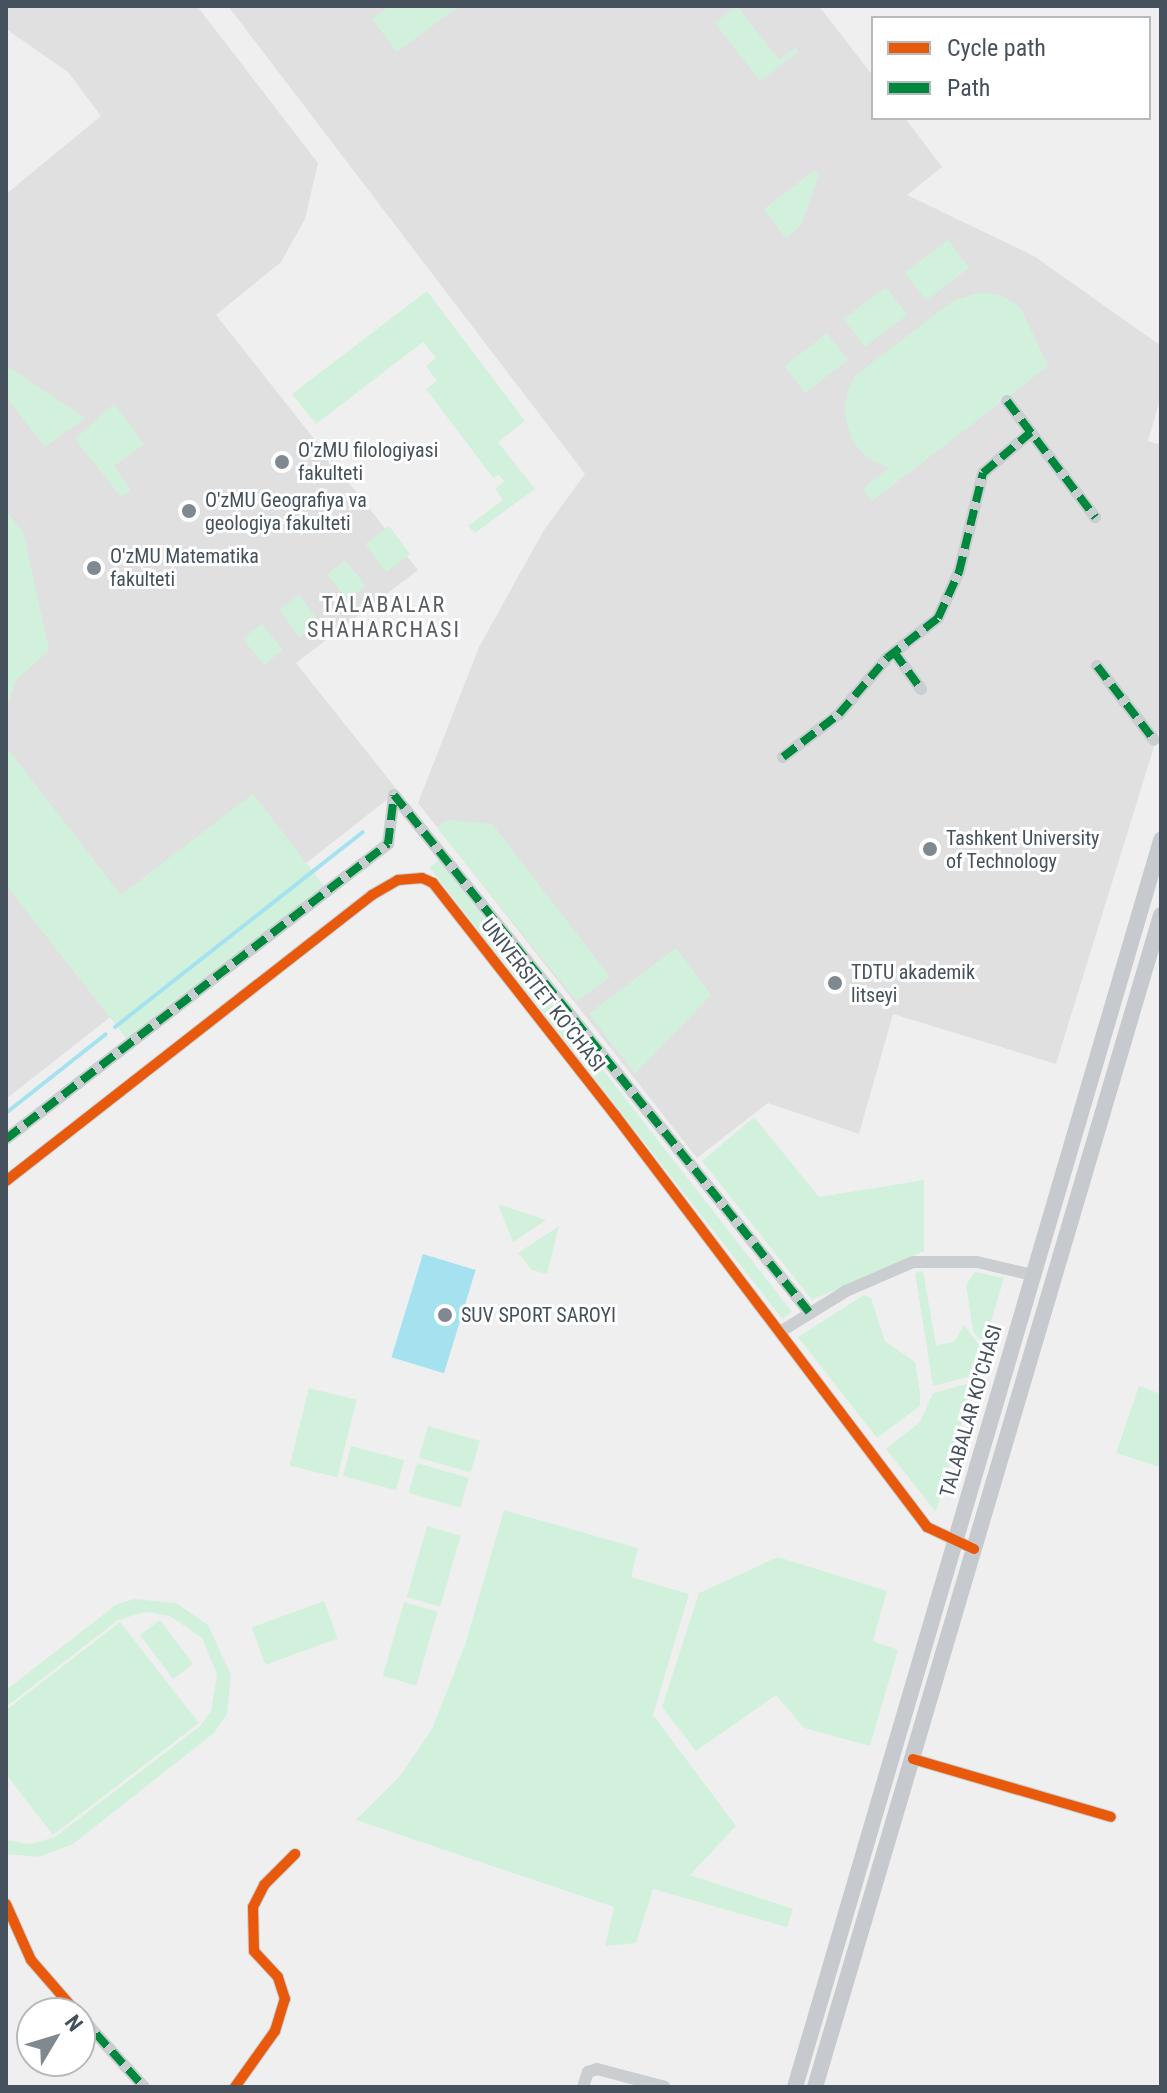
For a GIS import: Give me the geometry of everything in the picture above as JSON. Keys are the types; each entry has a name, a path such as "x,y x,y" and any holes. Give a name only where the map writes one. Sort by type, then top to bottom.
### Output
{"main road":[{"name":"TALABALAR KO'CHASI","path":"795,2087 1161,840"},
{"name":"TALABALAR KO'CHASI","path":"815,2087 1161,915"},
{"path":"1080,1110 1102,1116"},
{"path":"843,1923 862,1928"}],"street":[{"path":"1007,401 1095,517"},
{"path":"783,757 839,714 894,652 941,613 959,572 983,473 1031,432"},
{"path":"894,652 921,689"},
{"path":"1097,666 1154,740"},
{"name":"UNIVERSITET KO'CHASI","path":"6,1139 388,844 394,795 809,1312"},
{"name":"UNIVERSITET KO'CHASI","path":"6,1181 372,895 398,880 422,878 433,883 927,1527 953,1543"},
{"path":"780,1332 809,1312 913,1262 977,1262 1033,1275"},
{"path":"953,1543 974,1549"},
{"path":"913,1759 1111,1817"},
{"path":"235,2087 275,2031 285,1999 278,1977 254,1951 253,1907 264,1885 295,1854"},
{"path":"6,1904 31,1960 63,1997"},
{"path":"96,2034 144,2087"},
{"path":"583,2087 592,2069 665,2087"}],"shaded area":[{"path":"6,6 197,6 318,163 305,219 281,262 216,315 418,570 296,663 398,791 6,1099 6,194 101,116 68,72 6,29"},
{"path":"228,6 819,6 871,73 871,120 907,120 942,167 907,195 1034,256 1161,346 1161,396 1148,441 1161,445 1161,724 1056,1064 893,1014 859,1134 768,1103 697,1158 418,803 479,647 544,530 585,474"}],"green space":[{"path":"390,6 459,6 397,52 372,19"},
{"path":"737,6 779,60 795,48 798,52 760,81 715,23"},
{"path":"815,170 819,175 801,225 786,238 764,209"},
{"path":"948,240 969,268 926,300 905,272"},
{"path":"886,287 907,315 865,347 844,319"},
{"path":"427,291 525,421 498,442 535,489 475,533 468,526 503,500 495,489 504,481 499,475 493,478 426,389 437,381 426,366 436,358 423,342 316,424 292,394"},
{"path":"982,292 1003,296 1020,307 1048,366 872,501 863,489 889,468 869,459 852,441 844,410 849,387 855,376 953,301"},
{"path":"827,333 848,360 805,393 784,366"},
{"path":"6,365 85,418 45,447 6,397"},
{"path":"114,404 144,444 114,466 131,490 121,497 75,439"},
{"path":"6,511 23,532 49,650 16,680 6,710"},
{"path":"389,526 410,554 386,572 365,544"},
{"path":"345,560 366,586 348,600 327,574"},
{"path":"299,595 319,622 299,637 279,610"},
{"path":"262,624 283,650 264,665 243,639"},
{"path":"6,747 121,895 253,794 324,886 126,1038 6,885"},
{"path":"447,820 492,824 610,977 577,1001 437,828"},
{"path":"439,860 792,1312 782,1319 430,867"},
{"path":"676,948 711,995 635,1074 589,1014"},
{"path":"754,1117 819,1197 924,1180 924,1251 812,1300 702,1161"},
{"path":"498,1204 546,1220 513,1242"},
{"path":"559,1226 547,1274 532,1270 518,1253"},
{"path":"923,1271 936,1345 954,1342 964,1325 983,1350 976,1375 933,1386 915,1273"},
{"path":"975,1272 1004,1278 984,1345 973,1331 966,1285"},
{"path":"864,1295 871,1298 885,1341 915,1362 920,1393 920,1406 877,1438 798,1337"},
{"path":"973,1382 936,1512 886,1449 920,1422 933,1393"},
{"path":"1139,1386 1161,1394 1160,1467 1116,1453"},
{"path":"309,1388 357,1400 337,1477 290,1466"},
{"path":"428,1426 480,1441 471,1473 419,1458"},
{"path":"351,1446 404,1460 396,1490 343,1476"},
{"path":"417,1463 469,1478 460,1508 408,1493"},
{"path":"504,1510 638,1548 631,1577 689,1594 653,1715 736,1826 690,1875 793,1909 787,1927 653,1889 636,1943 605,1946 614,1907 356,1820 400,1776 432,1729 465,1645"},
{"path":"427,1526 461,1536 440,1607 407,1597"},
{"path":"778,1557 887,1591 873,1641 898,1650 870,1746 804,1728 776,1695 696,1751 662,1707 699,1593"},
{"path":"135,1599 176,1603 208,1625 231,1675 227,1714 214,1733 73,1844 40,1857 6,1854 6,1840 30,1844 55,1837 200,1726 211,1711 217,1674 202,1638 170,1616 146,1612 118,1620 6,1707 6,1690 117,1604"},
{"path":"324,1601 338,1639 265,1665 252,1627"},
{"path":"404,1602 438,1612 416,1686 383,1676"},
{"path":"160,1620 193,1664 173,1679 140,1635"},
{"path":"120,1622 199,1723 53,1835 6,1774 6,1710"}],"water":[{"path":"423,1254 476,1270 444,1373 391,1357"}],"waterway":[{"path":"115,1027 363,832"},
{"path":"6,1113 106,1034"}],"marked path":[{"path":"1007,401 1095,517"},
{"path":"783,757 839,714 887,658 938,618 959,572 983,473 1031,432"},
{"path":"894,652 921,689"},
{"path":"1097,666 1154,740"},
{"path":"6,1139 388,844 394,795 809,1312"},
{"path":"96,2034 144,2087"}],"cycle path":[{"path":"6,1181 372,895 398,880 422,878 433,883 615,1115 927,1527 974,1549"},
{"path":"913,1759 1111,1817"},
{"path":"235,2087 275,2031 285,1999 278,1977 254,1951 253,1907 264,1885 295,1854"},
{"path":"6,1904 31,1960 63,1997"}],"place":[{"name":"O'zMU filologiyasi fakulteti","path":"282,462"},
{"name":"O'zMU Geografiya va geologiya fakulteti","path":"189,511"},
{"name":"O'zMU Matematika fakulteti","path":"94,568"},
{"name":"Tashkent University of Technology","path":"930,849"},
{"name":"TDTU akademik litseyi","path":"835,983"},
{"name":"SUV SPORT SAROYI","path":"445,1315"}],"district":[{"name":"TALABALAR SHAHARCHASI","path":"384,616"}]}
